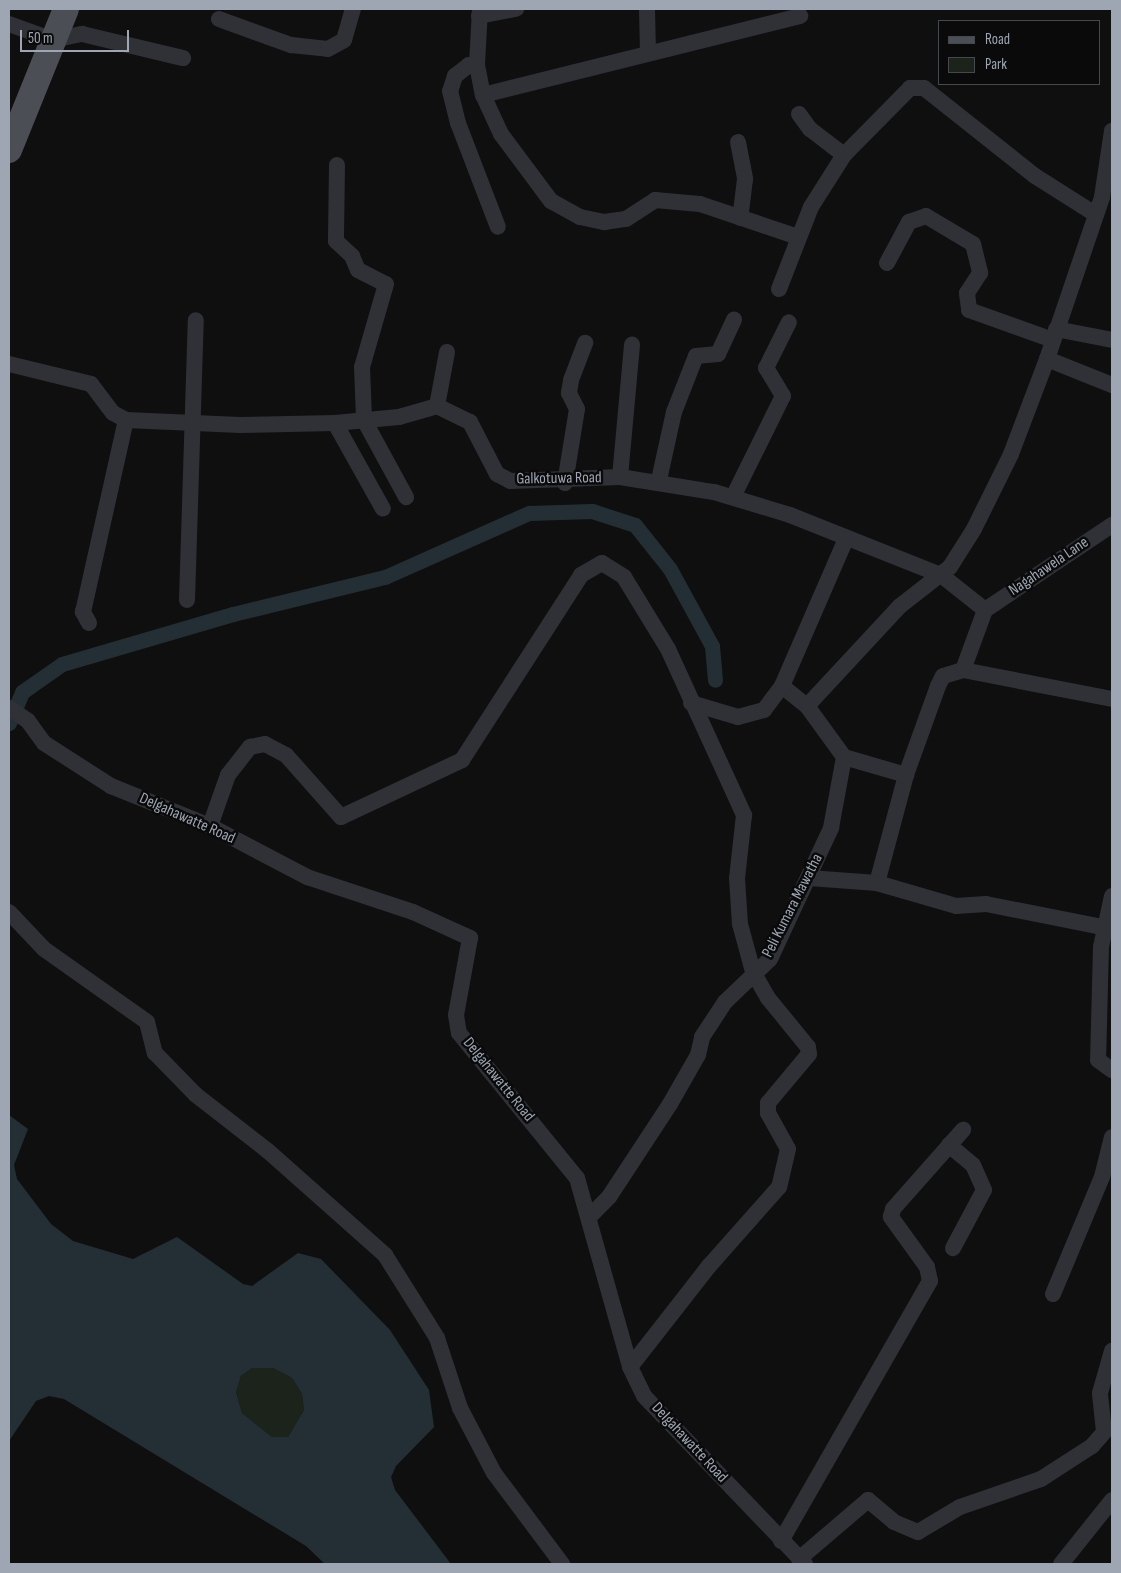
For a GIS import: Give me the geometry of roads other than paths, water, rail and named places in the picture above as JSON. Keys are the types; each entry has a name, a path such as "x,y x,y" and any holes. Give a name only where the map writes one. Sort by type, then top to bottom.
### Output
{"main road":[{"path":"9,150 66,9"}],"street":[{"path":"219,19 291,44 328,49 344,40 353,9"},
{"path":"516,9 480,12 477,66 483,95 501,134 551,201 580,217 604,222 626,219 655,200 700,204 798,237"},
{"path":"647,9 648,52"},
{"path":"483,95 648,52 800,16"},
{"path":"9,24 53,40 82,34 183,58"},
{"path":"477,66 469,65 455,76 450,91 458,123 498,227"},
{"path":"779,289 798,237 824,182 844,155 910,88 917,86 1036,176 1095,214"},
{"path":"799,114 810,130 844,155"},
{"path":"806,706 900,606 941,575 958,557 1011,454 1047,359 1105,183 1112,130"},
{"path":"738,142 745,179 740,218"},
{"path":"337,165 336,241 352,256 358,270 386,284 362,367 364,420 406,497"},
{"path":"888,263 909,222 926,216 973,244 980,273 967,293 969,310 1055,335 1112,340"},
{"path":"187,600 196,320"},
{"path":"659,480 674,412 696,356 718,354 734,320"},
{"path":"734,497 783,396 766,368 789,322"},
{"path":"565,482 577,409 570,387 585,343"},
{"path":"620,478 632,344"},
{"path":"9,364 91,384 113,413 126,420 193,423 335,423 364,420 437,406 447,352"},
{"path":"1047,359 1112,385"},
{"name":"Galkotuwa Road","path":"437,406 470,422 498,474 510,481 565,482 620,478 659,480 734,497 941,575 985,610"},
{"path":"89,623 83,612 126,420"},
{"path":"335,423 383,508"},
{"name":"Nagahawela Lane","path":"985,610 1112,525"},
{"path":"691,703 738,717 758,714 782,686 846,539"},
{"path":"210,826 228,775 250,747 265,744 286,755 342,817 462,760 582,575 602,563 624,577 642,603 744,815 737,878 740,924 753,972 768,998 808,1047 806,1063 771,1095 768,1103 768,1113 788,1149 786,1168 779,1186 709,1266 630,1367"},
{"path":"964,670 985,610"},
{"path":"877,883 906,775 940,681 964,670 1112,699"},
{"path":"782,686 806,706 844,757 906,775"},
{"name":"Delgahawatte Road","path":"9,708 28,721 44,743 111,786 210,826 307,878 413,912 470,938 456,1015 459,1033 485,1069 564,1157 591,1215 630,1367 644,1396 802,1562"},
{"name":"Peli Kumara Mawatha","path":"591,1215 609,1197 670,1104 698,1055 702,1036 753,972 770,959 831,828 844,757"},
{"path":"809,878 877,883 956,906 986,904 1108,927"},
{"path":"1112,896 1098,1060 1112,1070"},
{"path":"9,912 44,948 147,1022 155,1053 196,1095 268,1151 385,1255 437,1338 460,1408 494,1473 562,1564"},
{"path":"781,1541 930,1281 926,1267 891,1217 893,1209 963,1130"},
{"path":"1053,1294 1102,1177 1112,1138"},
{"path":"949,1145 974,1165 984,1190 953,1248"},
{"path":"802,1562 868,1500 894,1522 918,1532 960,1507 1041,1479 1092,1446 1104,1432 1100,1393 1112,1351"},
{"path":"1061,1564 1112,1500"}],"waterway":[{"path":"9,723 22,692 62,664 233,614 385,577 529,513 592,511 635,525 670,569 712,646 715,680"}]}
